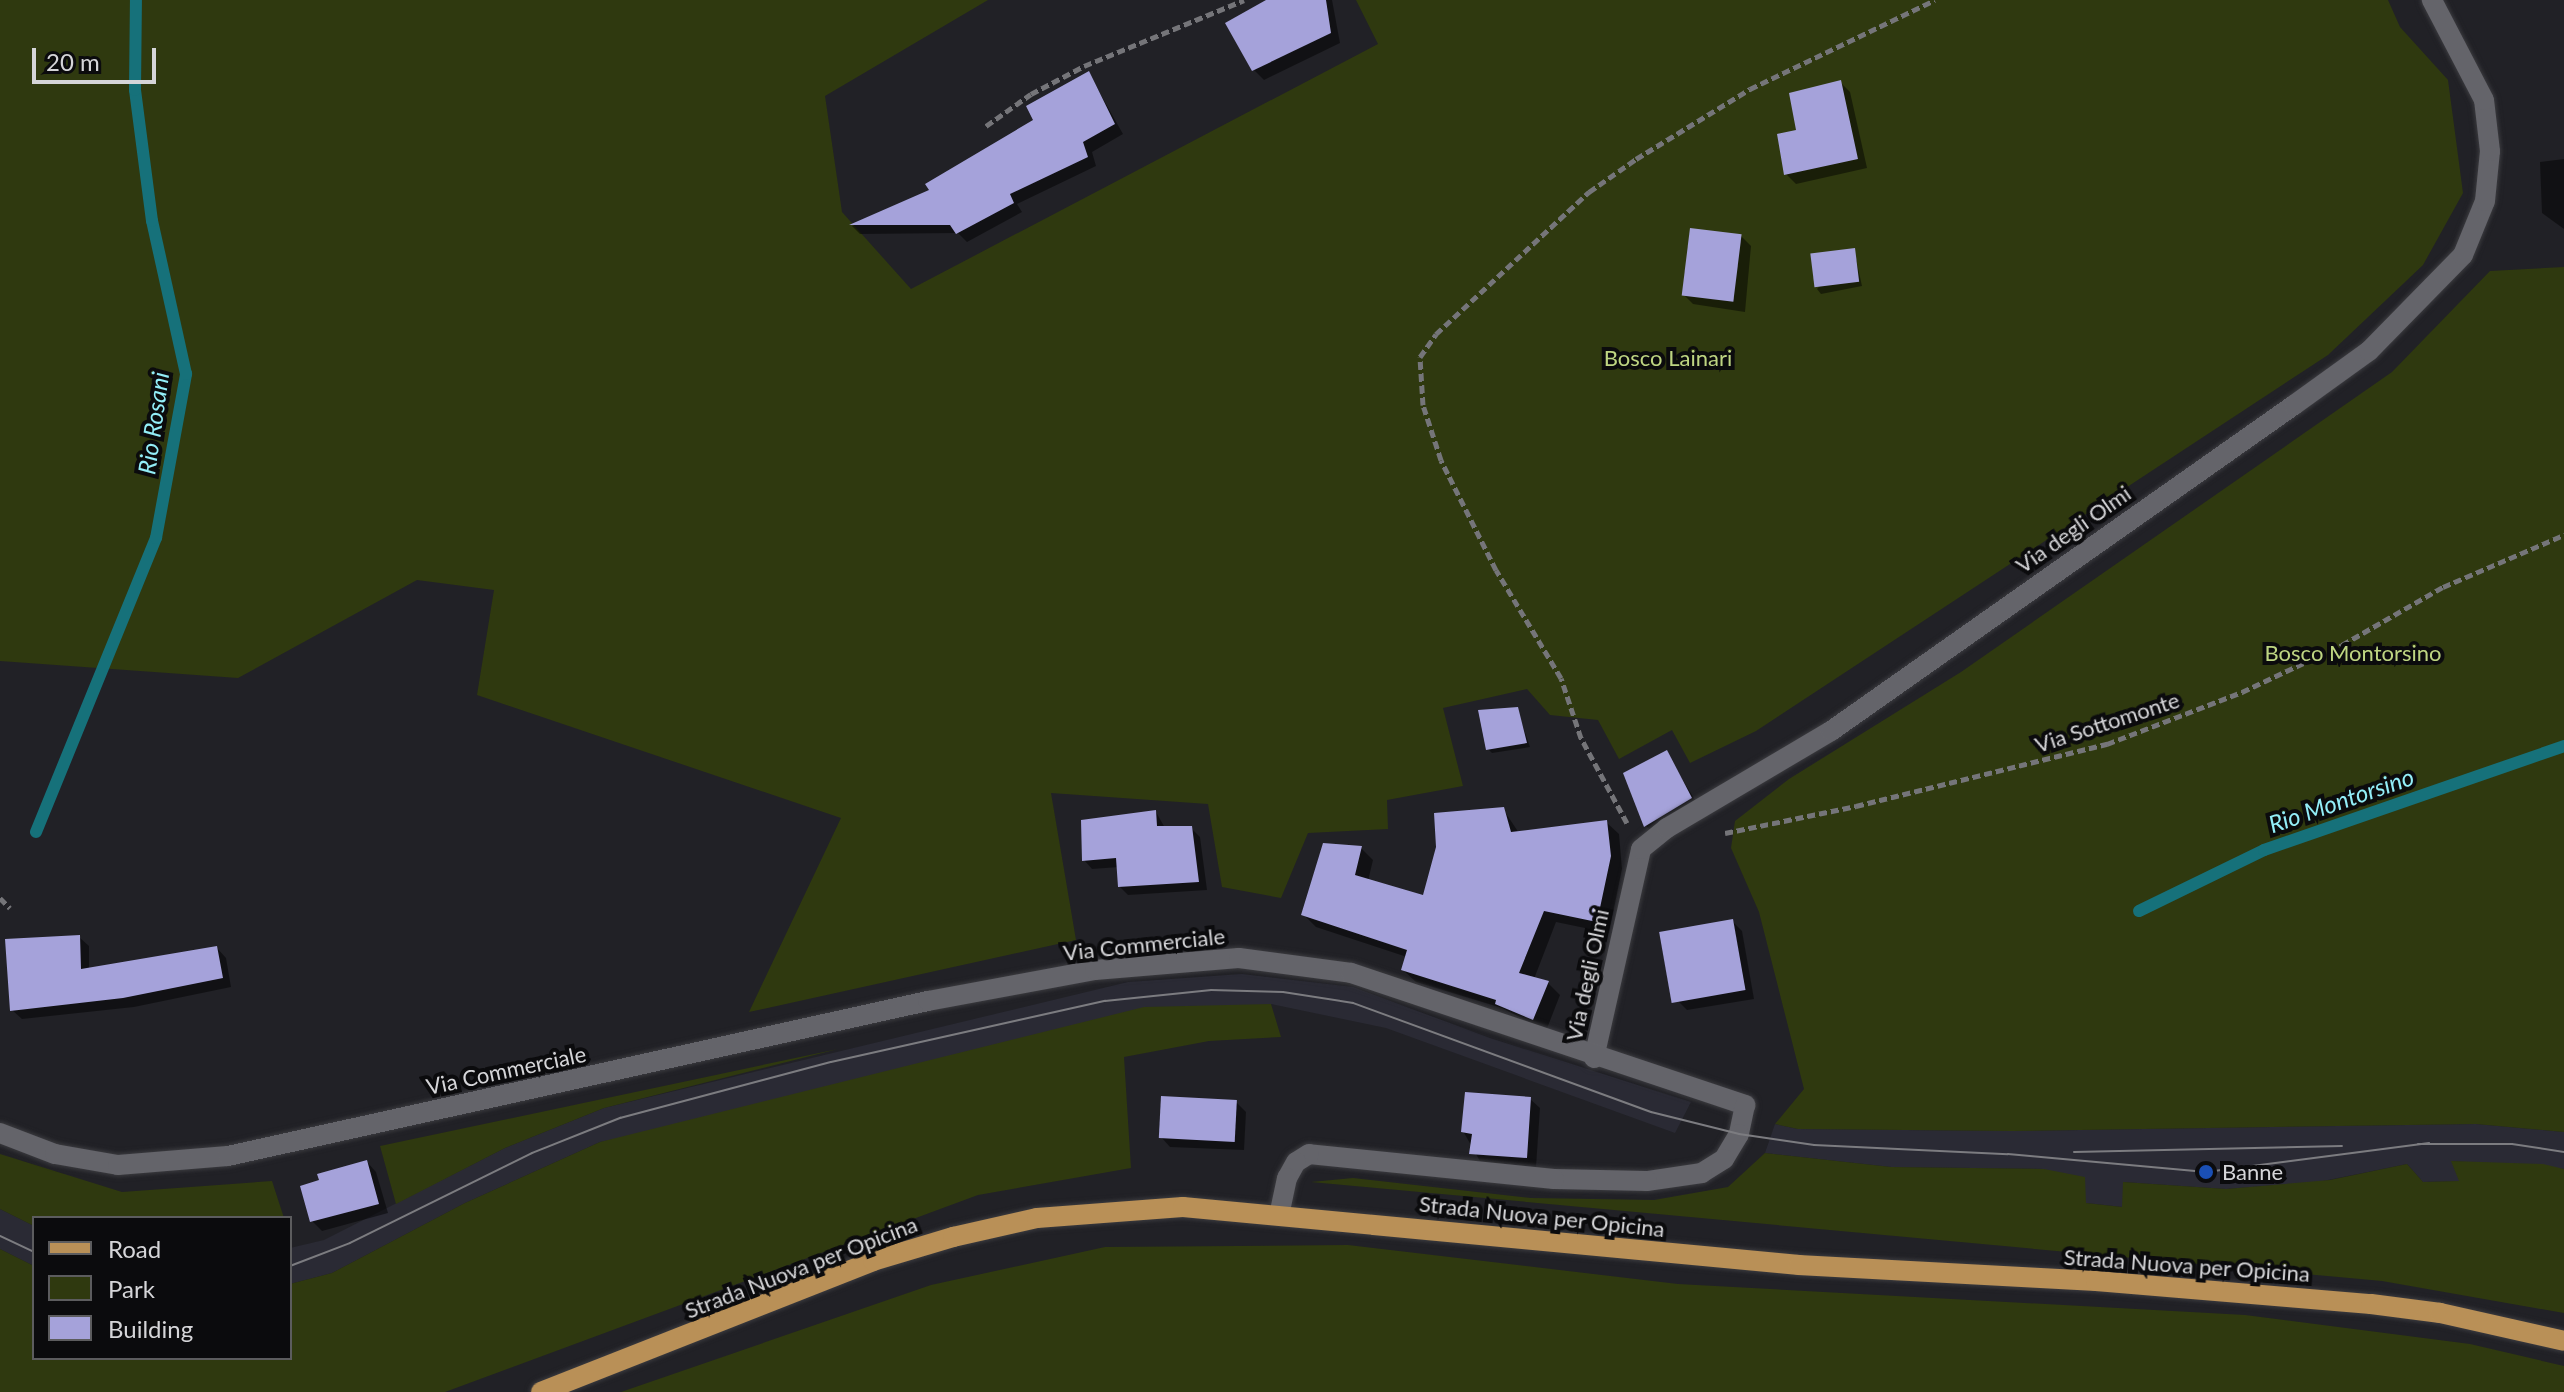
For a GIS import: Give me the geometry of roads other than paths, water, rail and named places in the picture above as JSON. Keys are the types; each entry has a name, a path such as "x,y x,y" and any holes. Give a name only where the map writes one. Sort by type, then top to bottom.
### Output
{"main road":[{"name":"Strada Nuova per Opicina","path":"541,1392 873,1261 953,1237 1102,1210 1183,1207 1280,1212 1784,1264 2096,1281 2371,1304 2440,1313 2564,1341"}],"street":[{"name":"Via degli Olmi","path":"1594,1058 1641,849 1667,828 1863,709 2369,351 2463,255 2485,201 2490,151 2484,100 2432,0"},
{"name":"Via Commerciale","path":"0,1133 55,1154 118,1165 228,1156 928,1001 1095,970 1190,960 1285,960 1351,973 1594,1058 1745,1105 1739,1134 1724,1159 1702,1173 1647,1181 1489,1175 1309,1154 1296,1162 1287,1178 1280,1212"}],"waterway":[{"name":"Rio Rosani","path":"36,832 156,538 186,374 152,221 135,90 136,0"},
{"name":"Rio Montorsino","path":"2139,911 2264,850 2564,746"}],"tram line":[{"path":"292,1265 350,1243 532,1153 620,1118 831,1062 1105,1001 1211,990 1283,992 1353,1003 1651,1112 1739,1134 1814,1145 2008,1154 2206,1172 2429,1143"},
{"path":"2418,1144 2512,1144 2564,1152"},
{"path":"2074,1152 2342,1146"},
{"path":"0,1236 32,1251"}],"place":[{"name":"Banne","path":"2206,1172"}],"park label":[{"name":"Bosco Lainari","path":"1668,358"},
{"name":"Bosco Montorsino","path":"2353,653"}]}
